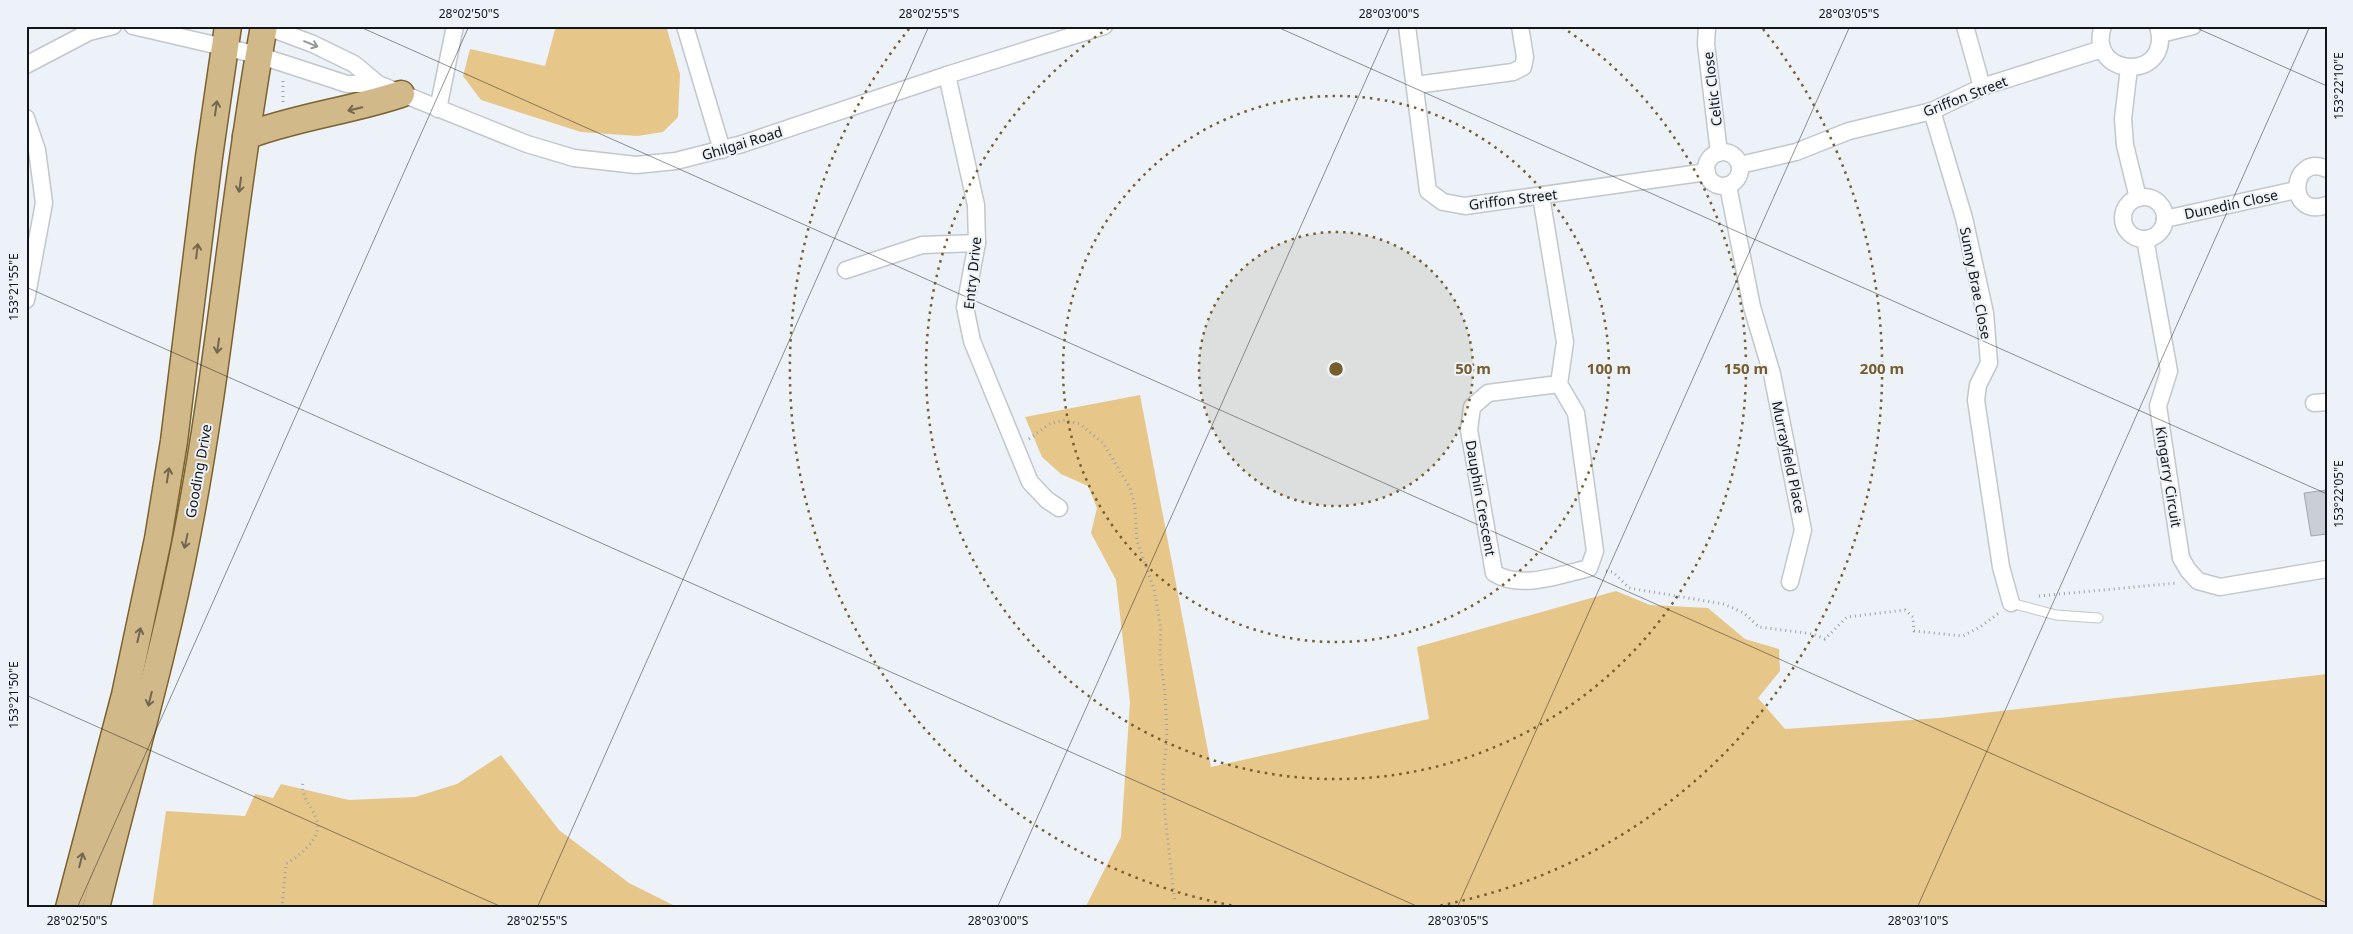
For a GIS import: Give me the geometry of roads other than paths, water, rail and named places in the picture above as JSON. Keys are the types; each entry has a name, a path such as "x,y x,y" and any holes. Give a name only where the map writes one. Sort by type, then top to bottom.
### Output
{"main road":[{"name":"Gooding Drive","path":"96,908 146,715 187,535 207,417 246,136 264,26"},
{"name":"Gooding Drive","path":"70,908 125,695 158,539 174,441 226,36"},
{"path":"246,136 271,127 362,107 389,89"}],"street":[{"path":"26,65 88,29 113,26"},
{"name":"Ghilgai Road","path":"132,26 226,36 258,54 347,84 389,89"},
{"name":"Ghilgai Road","path":"264,26 313,44 354,64 389,89 527,144 574,158 636,164 660,163 722,150 947,75 1104,26"},
{"path":"438,108 455,26"},
{"path":"685,26 722,150"},
{"name":"Griffon Street","path":"1408,26 1428,191 1443,202 1465,206 1707,172"},
{"path":"1416,85 1513,72 1523,67 1525,57 1520,26"},
{"name":"Celtic Close","path":"1707,26 1706,44 1719,153"},
{"path":"1965,26 1982,87"},
{"path":"2103,26 2100,38 2102,49 2113,62 2129,68 2146,64 2154,57 2160,45 2160,30 2193,26"},
{"name":"Griffon Street","path":"1740,165 1796,152 1850,131 1932,111 1982,87 2102,49"},
{"path":"2129,68 2123,119 2125,145 2138,198"},
{"name":"Entry Drive","path":"947,75 976,205 976,242 965,307 972,341 1030,482 1047,500 1059,508"},
{"name":"Sunny Brae Close","path":"1932,111 1964,218 1984,313 1989,363 1978,385 1976,400 2001,567 2011,603"},
{"path":"26,118 37,150 44,203 26,300"},
{"path":"1719,153 1730,153 1740,165 1738,178 1728,186 1714,184 1707,172 1709,160 1719,153"},
{"name":"Dunedin Close","path":"2327,169 2316,167 2305,170 2297,182 2296,190 2301,201 2308,206 2314,208 2327,207"},
{"name":"Murrayfield Place","path":"1728,186 1752,307 1772,374 1804,530 1790,582"},
{"name":"Dunedin Close","path":"2165,219 2296,190"},
{"path":"1541,196 1565,342 1559,384"},
{"path":"2138,198 2150,198 2156,201 2163,209 2165,219 2158,234 2145,239 2132,235 2124,225 2125,210 2138,198"},
{"name":"Kingarry Circuit","path":"2145,239 2168,371 2158,406 2180,549 2188,570 2198,581 2220,587 2327,569"},
{"path":"846,270 922,245 976,242"},
{"name":"Dauphin Crescent","path":"1559,384 1576,413 1595,551 1588,568 1549,578 1506,581 1494,573 1470,430 1472,407 1488,393 1559,384"}],"lane":[{"path":"2011,603 2056,615 2098,618"}]}
